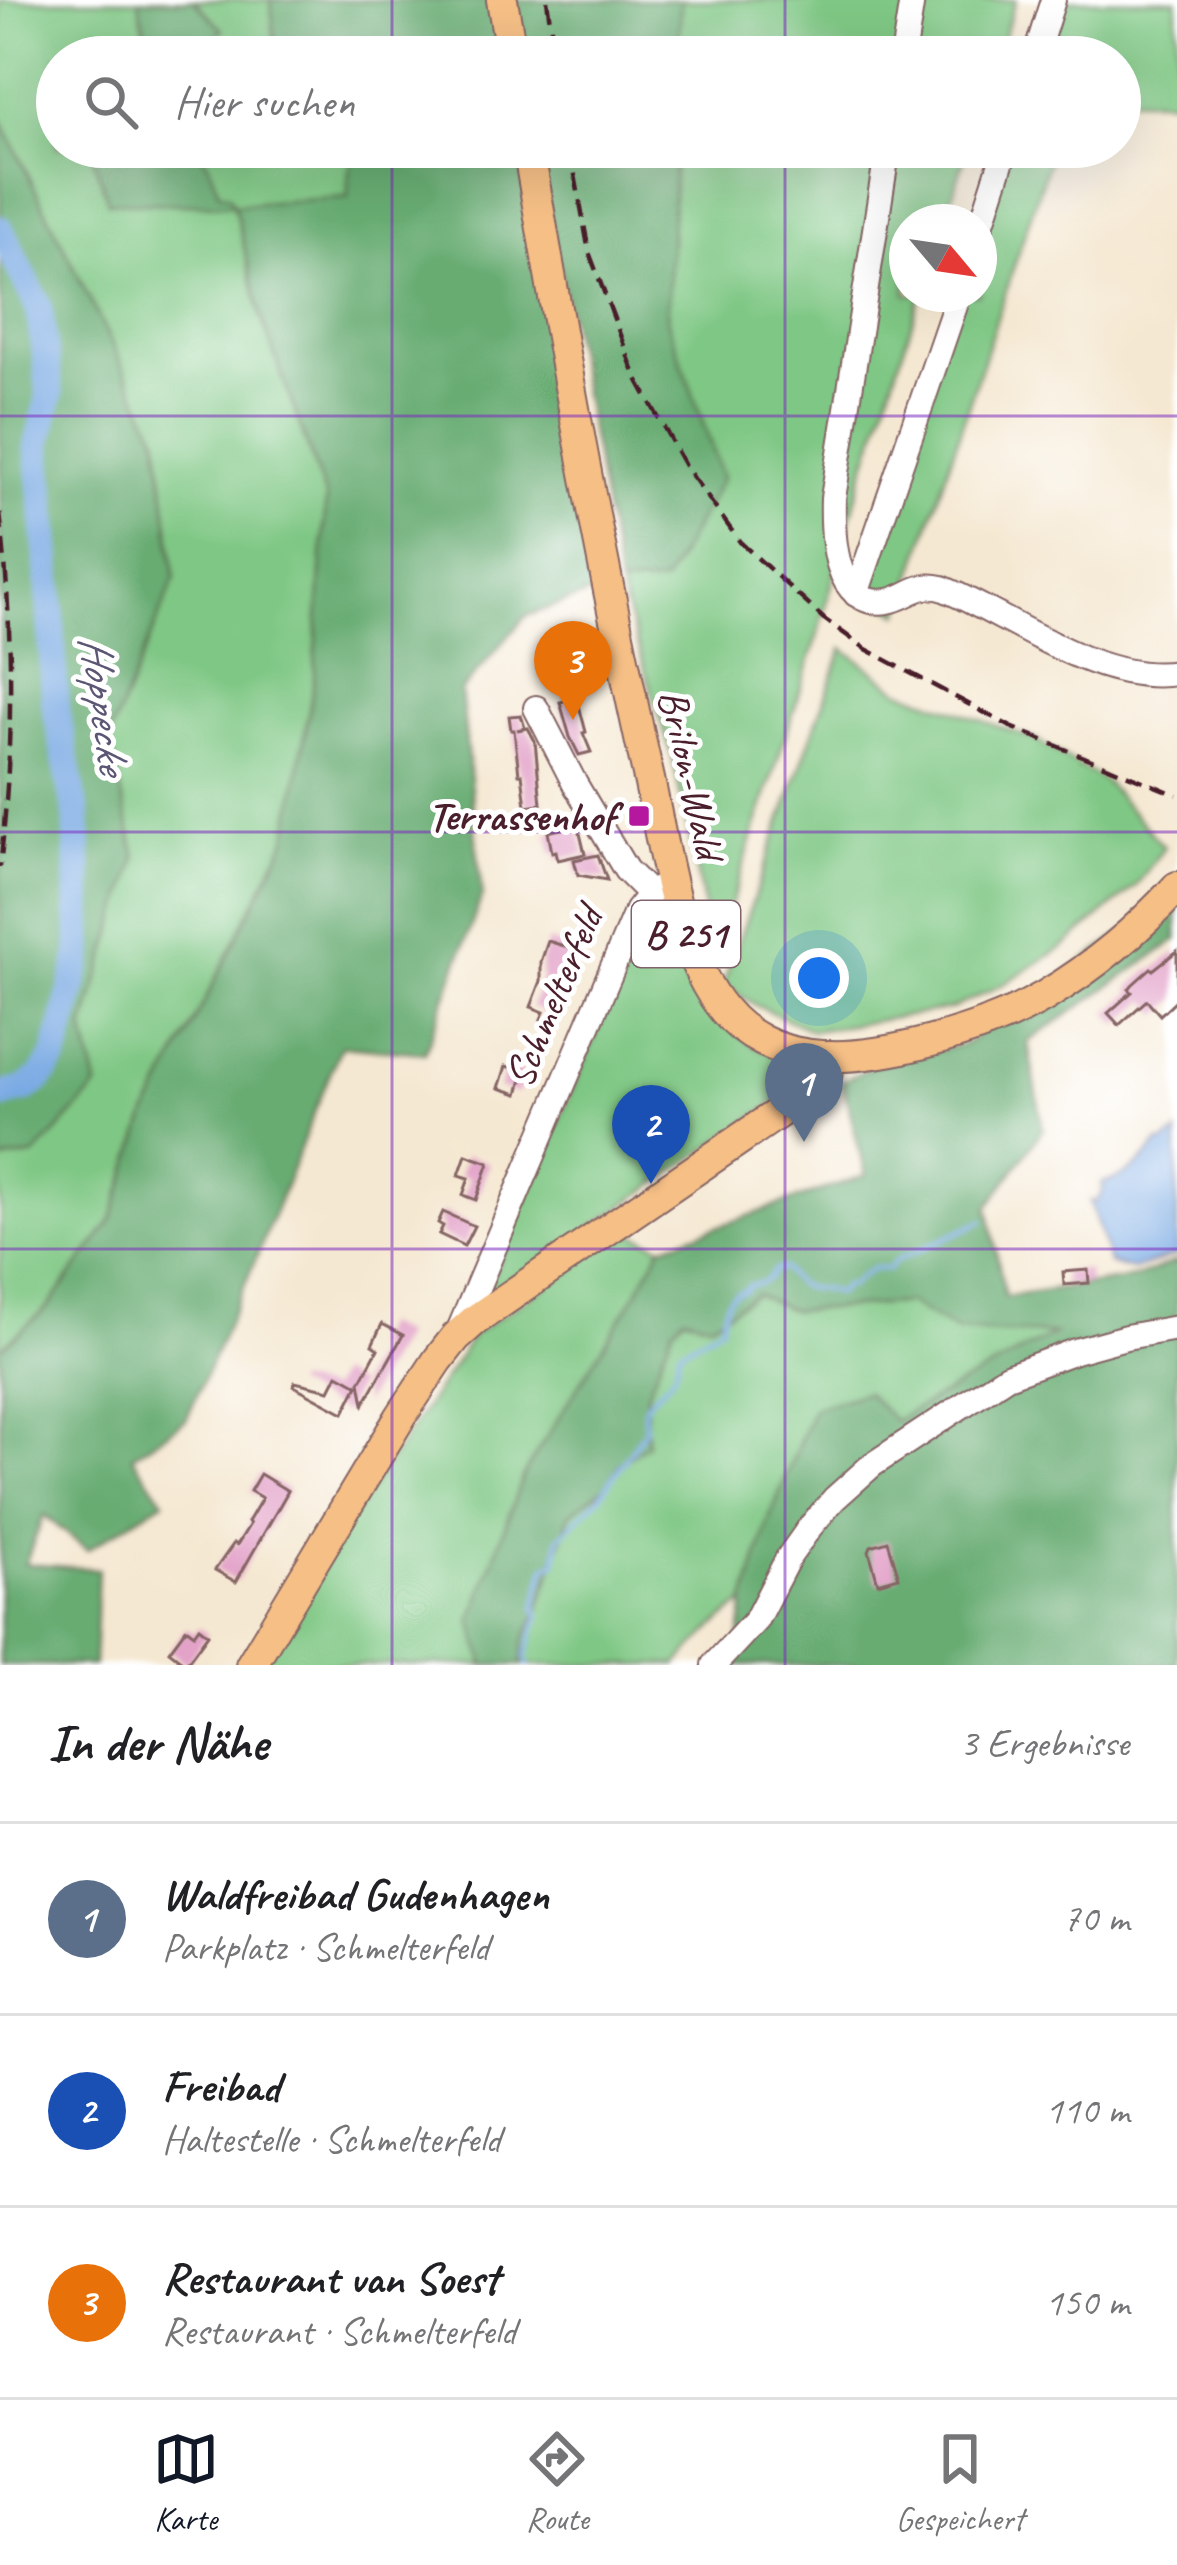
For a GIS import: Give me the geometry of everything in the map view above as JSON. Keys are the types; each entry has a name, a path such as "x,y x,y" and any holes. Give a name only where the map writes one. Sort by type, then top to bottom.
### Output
{"main road":[{"path":"502,0 508,36"},
{"name":"Brilon-Wald","path":"532,168 620,647 665,850 692,954 723,1009 747,1032 785,1050 831,1056 952,1035 1039,1000 1078,975 1125,939 1177,887"},
{"name":"Schmelterfeld","path":"251,1665 400,1416 456,1337 812,1090 826,1076 831,1056"}],"street":[{"path":"907,36 913,0"},
{"path":"1042,36 1053,0"},
{"path":"885,168 832,498 832,532 842,574 856,594 874,601 931,585 1098,664 1150,676 1177,673"},
{"path":"988,204 999,168"},
{"path":"856,594 952,312"},
{"name":"Schmelterfeld","path":"456,1337 592,1013 638,910 654,891 626,870 536,709"},
{"path":"739,1665 788,1558 820,1514 872,1465 981,1391 1030,1366 1104,1343 1177,1328"},
{"path":"714,1665 756,1620"}],"green space":[{"path":"0,0 271,0 274,36 36,36 36,168 350,168 348,197 234,206 261,317 326,498 314,682 287,839 147,1115 111,1222 48,1307 0,1349 0,1161 35,1155 97,1087 84,1028 136,858 109,738 175,578 158,438 0,118"},
{"path":"139,0 194,0 223,30 217,36 148,36"},
{"path":"271,0 492,0 498,36 274,36"},
{"path":"515,0 681,0 679,36 521,36"},
{"path":"681,0 1016,0 1004,36 679,36"},
{"path":"1052,0 1177,0 1177,101 1141,99 1141,36 1041,36"},
{"path":"0,118 158,438 175,578 109,738 136,858 84,1028 97,1087 35,1155 0,1161"},
{"path":"97,168 210,168 219,193 229,196 234,205 108,202"},
{"path":"350,168 521,168 598,591 526,616 461,691 482,896 425,1053 341,1046 186,1420 132,1456 164,1501 87,1550 44,1515 25,1564 98,1569 94,1665 0,1665 0,1349 48,1307 111,1222 147,1115 287,839 314,682 326,498 261,317 234,205 348,197"},
{"path":"541,168 674,168 667,320 722,478 664,583 619,586"},
{"path":"674,168 961,168 950,204 889,204 889,312 915,312 816,642 714,956 673,760 619,586 722,478 667,320"},
{"path":"997,168 1046,168 900,614 862,590 951,312 997,312 997,204 986,204"},
{"path":"843,648 899,690 1036,740 1104,781 1164,847 1136,886 1065,946 1004,984 951,1009 813,1031 757,1006 723,984"},
{"path":"1177,895 1177,940 1028,1042 1043,1129 988,1207 1005,1297 1134,1278 1177,1261 1177,1665 738,1665 745,1602 767,1525 813,1408 866,1392 894,1421 1054,1334 956,1331 909,1303 793,1311 755,1294 711,1323 684,1316 673,1328 646,1396 647,1444 619,1464 608,1485 570,1514 524,1642 522,1665 485,1665 472,1620 523,1475 662,1246 866,1175 842,1081 877,1064 965,1044"},
{"path":"666,900 682,960 703,1007 755,1047 802,1066 805,1082 481,1303 652,904"},
{"path":"627,1231 662,1246 472,1620 485,1665 262,1665 341,1534 474,1334"},
{"path":"755,1294 793,1311 910,1303 956,1331 1057,1333 894,1421 767,1525 745,1602 677,1665 522,1665 524,1642 570,1514 608,1485 619,1464 646,1444 646,1396 673,1328 684,1316 711,1323"}],"water":[{"path":"1177,1133 1177,1255 1133,1270 1109,1263 1090,1201 1097,1201 1102,1183 1128,1173 1159,1142"}],"building":[{"path":"577,698 591,752 579,755 560,702"},
{"path":"521,715 525,728 517,730 528,728 535,741 541,804 526,806 509,716"},
{"path":"578,825 585,854 558,860 548,832"},
{"path":"598,855 607,880 578,875 574,860"},
{"path":"548,941 577,950 557,1002 563,1004 556,1024 541,1019 544,1012 531,1007"},
{"path":"1177,951 1177,999 1160,1015 1147,1000 1119,1025 1108,1013 1132,992 1132,985"},
{"path":"506,1066 524,1072 518,1094 499,1088"},
{"path":"466,1155 489,1163 476,1200 463,1195 469,1178 459,1175"},
{"path":"443,1212 474,1226 464,1246 439,1234"},
{"path":"1088,1270 1089,1283 1064,1285 1063,1272"},
{"path":"382,1324 403,1335 364,1404 360,1382 378,1349 372,1345"},
{"path":"338,1374 358,1385 344,1413 294,1386 295,1382 330,1390"},
{"path":"260,1474 288,1491 236,1582 215,1570 250,1524 262,1498 250,1491"},
{"path":"888,1541 899,1577 878,1583 869,1551"},
{"path":"199,1627 208,1634 186,1664 169,1651 186,1628 194,1634"}],"waterway":[{"name":"Hoppecke","path":"0,229 39,308 50,394 38,445 55,704 77,816 81,953 56,1056 41,1078 26,1089 0,1096"},
{"path":"528,1665 526,1656 539,1615 535,1608 546,1567 556,1563 559,1537 599,1498 646,1428 646,1403 673,1375 680,1350 721,1326 733,1295 783,1268 802,1287 837,1294 874,1268 889,1269 895,1261 983,1221"}],"railway":[{"path":"547,0 552,36"},
{"path":"574,168 589,252 635,375 685,466 740,542 824,619 866,649 1011,727 1177,795"},
{"path":"0,513 10,690 0,867"}],"place":[{"name":"Restaurant van Soest","path":"573,720"},
{"name":"Terrassenhof","path":"639,816"},
{"name":"Waldfreibad Gudenhagen","path":"804,1142"},
{"name":"Freibad","path":"651,1184"}]}
